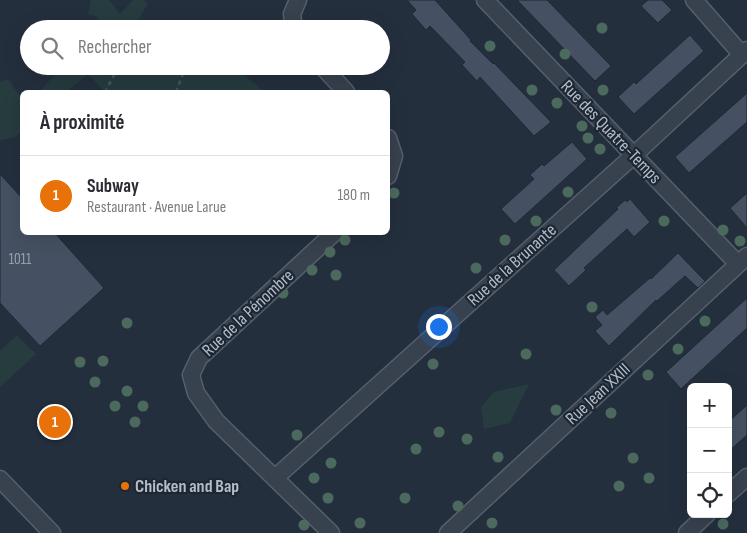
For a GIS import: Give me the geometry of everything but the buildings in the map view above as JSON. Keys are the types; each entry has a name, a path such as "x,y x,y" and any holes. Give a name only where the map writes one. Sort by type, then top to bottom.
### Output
{"street":[{"path":"293,20 292,14 298,0"},
{"name":"Rue des Quatre-Temps","path":"485,0 633,156 742,260"},
{"path":"694,0 744,53"},
{"name":"Rue de la Brunante","path":"275,478 633,156 744,53"},
{"path":"330,75 344,90"},
{"path":"390,144 394,156 390,169"},
{"name":"Rue de la Pénombre","path":"331,533 216,421 196,393 191,375 199,358 332,235"},
{"name":"Rue Jean XXIII","path":"448,533 742,260"},
{"path":"732,490 747,477"},
{"path":"0,480 52,533"},
{"path":"687,533 703,518"}],"path":[{"path":"106,90 114,75"},
{"path":"177,90 183,75"}],"green space":[{"path":"91,0 109,0 120,14 133,0 143,0 148,3 138,20 98,20 98,17 88,14"},
{"path":"55,75 87,75 68,90 41,90"},
{"path":"89,75 244,75 261,90 103,90"},
{"path":"8,79 20,96 20,133 15,137 0,140 0,82"},
{"path":"17,335 36,354 0,387 0,351"},
{"path":"529,384 510,423 484,429 481,407 494,392"}],"place":[{"name":"Subway","path":"55,422"},
{"name":"Chicken and Bap","path":"125,486"}]}
